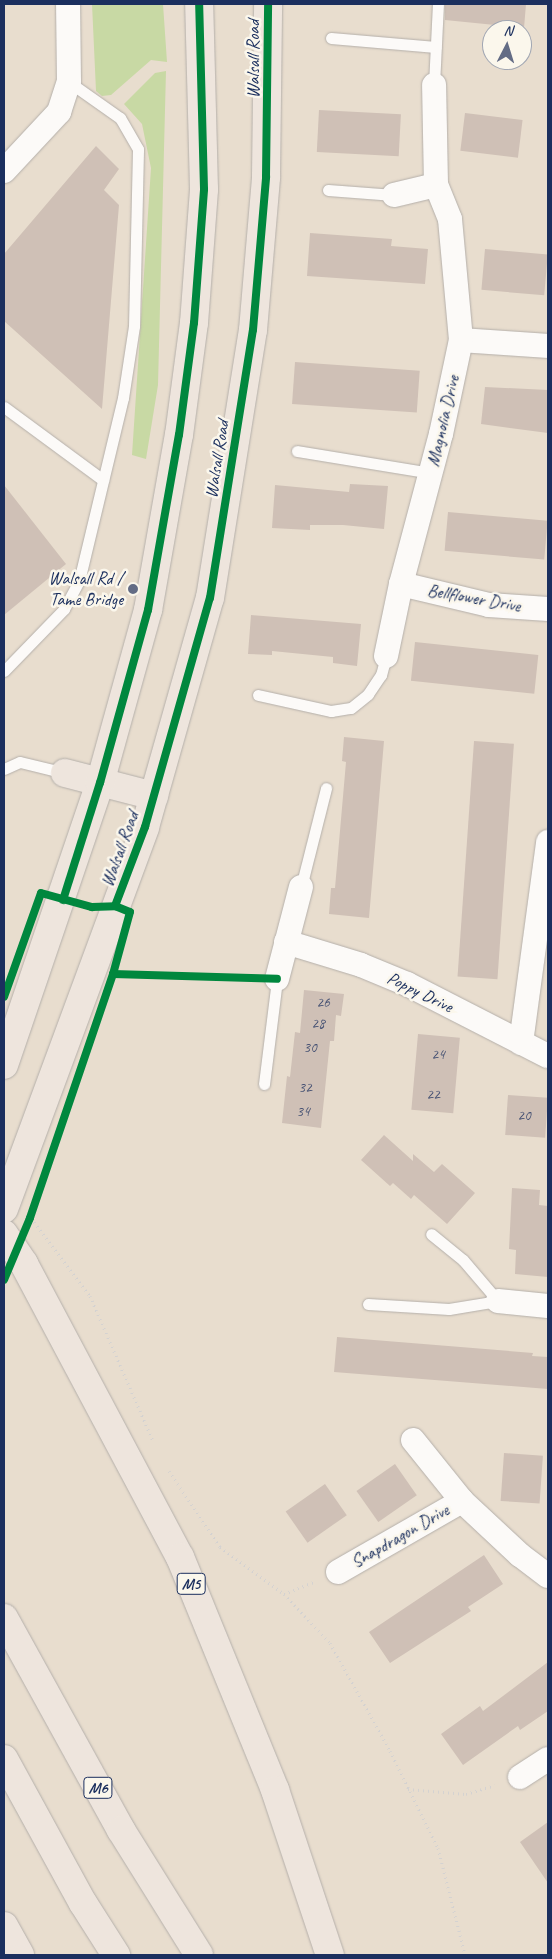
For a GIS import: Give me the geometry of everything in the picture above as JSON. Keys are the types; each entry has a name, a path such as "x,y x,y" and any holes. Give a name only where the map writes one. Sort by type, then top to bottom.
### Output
{"main road":[{"path":"4,1065 100,783 148,610 179,435 194,323 204,189 200,4"},
{"name":"Walsall Road","path":"7,1200 154,796 210,598 253,330 266,177 268,4"},
{"path":"64,773 154,796"},
{"name":"M5","path":"15,1231 24,1264 180,1557 275,1790 330,1955"},
{"name":"M6","path":"4,1618 122,1830 199,1955"},
{"path":"4,1759 83,1903 116,1955"},
{"path":"4,1926 20,1955"}],"street":[{"path":"4,171 59,112 69,82 68,4"},
{"name":"Magnolia Drive","path":"386,656 401,584 431,473 462,340 450,219 436,185 434,85"},
{"path":"394,195 436,185"},
{"path":"462,340 548,346"},
{"name":"Bellflower Drive","path":"401,584 489,604 548,609"},
{"path":"521,1043 548,842"},
{"path":"276,979 300,887"},
{"name":"Poppy Drive","path":"286,942 407,984 548,1056"},
{"path":"498,1301 548,1306"},
{"name":"Snapdragon Drive","path":"413,1440 462,1500 520,1556 548,1576"},
{"name":"Snapdragon Drive","path":"338,1572 462,1500"},
{"path":"520,1777 548,1759"}],"lane":[{"path":"434,85 438,4"},
{"path":"331,38 436,47"},
{"path":"4,672 64,609 79,581 123,398 134,326 138,149 120,118 69,82"},
{"path":"328,190 394,195"},
{"path":"4,407 104,480"},
{"path":"297,451 431,473"},
{"path":"258,696 331,711 351,708 368,694 381,675 386,656"},
{"path":"4,769 20,762 64,773"},
{"path":"300,887 326,788"},
{"path":"264,1084 276,979"},
{"path":"431,1234 463,1260 498,1301"},
{"path":"368,1304 449,1308 498,1301"}],"path":[{"path":"7,1200 30,1218 90,1296 157,1450"},
{"path":"15,1231 30,1218 34,1208"},
{"path":"166,1467 220,1547 284,1594 330,1643 438,1848 465,1955"},
{"path":"284,1594 338,1572"},
{"path":"407,1789 466,1794 520,1777"}],"green space":[{"path":"92,4 163,4 167,62 151,60 111,95 102,96 96,91"},
{"path":"166,71 158,385 146,459 132,455 151,168 142,124 124,104 155,73"}],"building":[{"path":"445,4 526,4 525,20 482,20 482,24 445,20"},
{"path":"319,110 401,114 399,156 317,152"},
{"path":"465,113 523,120 518,158 460,151"},
{"path":"96,146 119,169 104,190 119,205 102,409 4,321 4,254"},
{"path":"310,233 392,239 391,246 428,249 425,284 307,276"},
{"path":"485,249 548,254 544,295 481,290"},
{"path":"295,362 420,371 417,413 292,404"},
{"path":"485,387 548,390 548,433 481,424"},
{"path":"350,484 388,486 384,529 343,525 310,525 310,530 272,528 275,485 349,492"},
{"path":"4,485 66,564 4,615"},
{"path":"448,512 548,521 544,560 445,551"},
{"path":"251,615 361,624 357,666 333,663 333,657 272,651 272,655 248,654"},
{"path":"415,642 538,655 534,694 411,681"},
{"path":"344,737 384,741 369,918 329,914 331,888 335,888 346,762 342,761"},
{"path":"474,741 514,744 497,979 458,976"},
{"path":"304,990 344,994 341,1016 336,1015 334,1041 330,1041 321,1128 282,1123 287,1076 290,1077 295,1032 300,1033"},
{"path":"418,1034 460,1038 453,1113 411,1110"},
{"path":"508,1095 548,1098 545,1138 505,1135"},
{"path":"384,1135 413,1161 413,1154 434,1172 442,1164 475,1193 447,1224 414,1195 411,1199 393,1183 390,1186 361,1160"},
{"path":"512,1188 540,1190 539,1205 548,1206 548,1277 515,1274 516,1250 509,1249"},
{"path":"337,1337 533,1353 532,1356 548,1357 548,1389 334,1372"},
{"path":"504,1453 543,1456 540,1504 501,1501"},
{"path":"395,1464 417,1495 378,1522 356,1491"},
{"path":"325,1484 347,1515 307,1543 286,1512"},
{"path":"484,1555 503,1584 468,1607 471,1611 390,1663 369,1632"},
{"path":"548,1662 548,1711 520,1730 518,1726 463,1765 441,1734 480,1706 483,1711"},
{"path":"548,1822 548,1883 520,1842"}],"cycle path":[{"path":"63,900 100,783 148,610 179,435 194,323 204,189 199,4"},
{"path":"115,906 145,827 210,598 253,330 266,177 268,4"},
{"path":"4,997 41,893 92,907 115,906 130,912 113,974 30,1218 4,1280"},
{"path":"113,974 277,979"}],"place":[{"name":"Walsall Rd / Tame Bridge","path":"133,589"}]}
